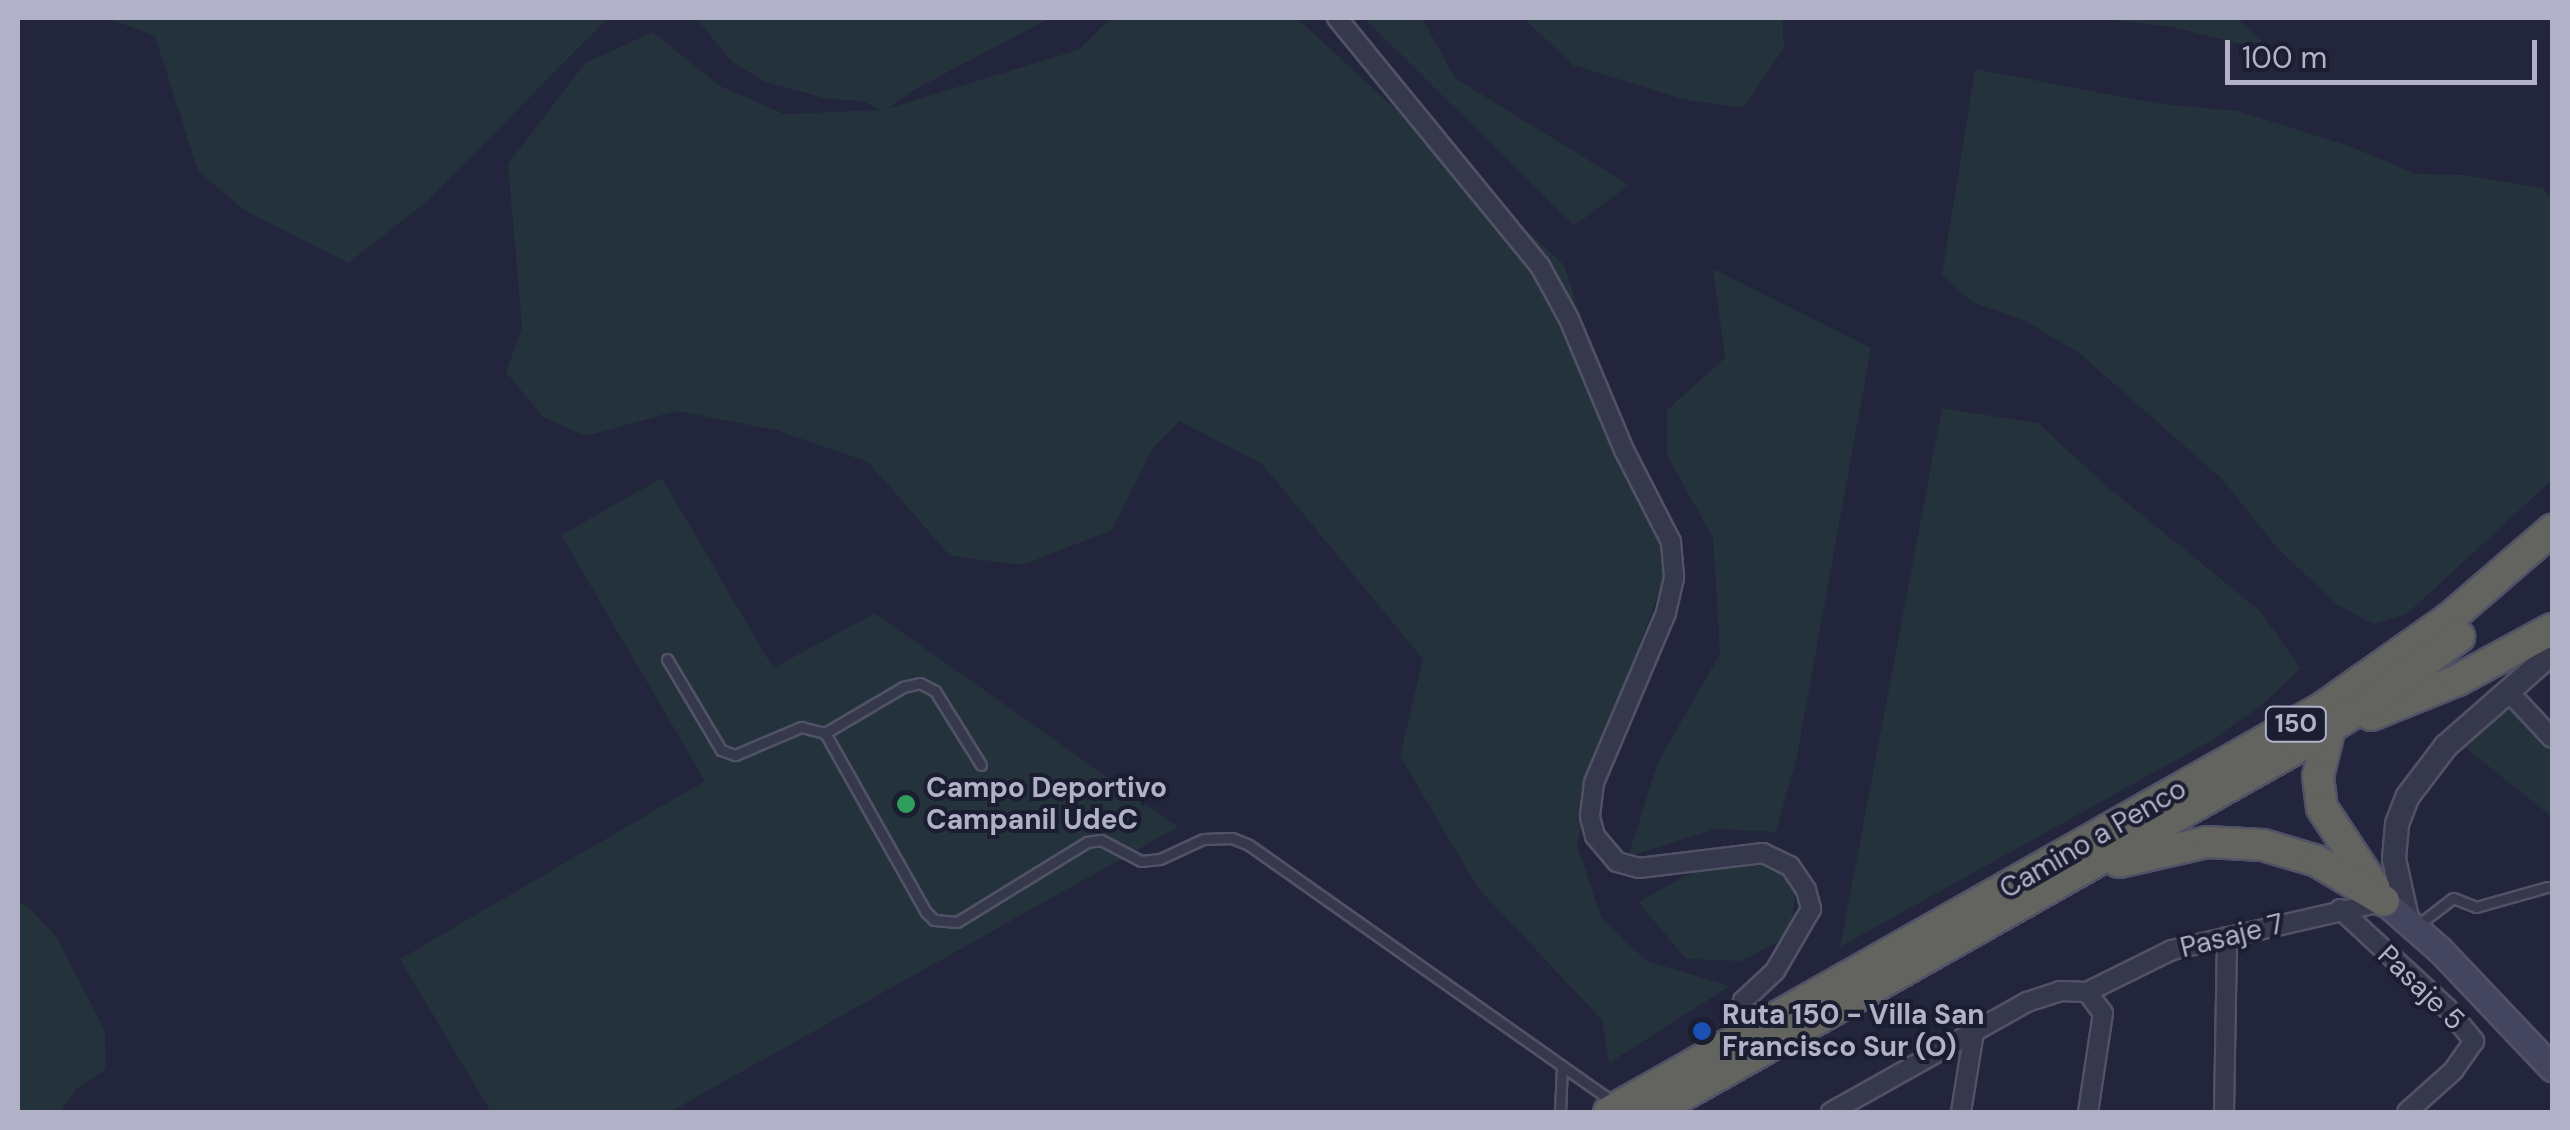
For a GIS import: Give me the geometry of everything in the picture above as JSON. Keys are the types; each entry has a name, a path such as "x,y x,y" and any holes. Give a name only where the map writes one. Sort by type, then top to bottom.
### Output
{"highway":[{"name":"Camino a Penco","path":"1614,1110 2321,709 2450,618 2552,530"},
{"name":"Camino a Penco","path":"1652,1112 2330,728 2442,651 2552,558"},
{"path":"2402,916 2337,838 2322,808 2318,776 2330,728 2425,695 2552,629"},
{"path":"2077,872 2180,846 2236,842 2317,860 2402,916"}],"main road":[{"path":"2402,916 2440,950 2552,1068"}],"street":[{"path":"1337,18 1540,266 1569,318 1624,450 1670,542 1674,578 1666,613 1594,784 1590,816 1596,836 1617,862 1639,868 1763,852 1790,866 1806,890 1810,909 1775,972 1743,1001 1733,1043"},
{"path":"2402,916 2394,859 2397,824 2408,796 2446,746 2552,653"},
{"path":"2508,691 2552,738"},
{"name":"Pasaje 7","path":"2087,992 2150,958 2340,909 2402,916"},
{"name":"Pasaje 5","path":"2340,909 2447,1008 2474,1041 2454,1070 2407,1112"},
{"path":"2224,1112 2227,937"},
{"path":"1837,1111 2038,997 2087,992 2103,1013 2088,1112"},
{"path":"1962,1112 1974,1032"}],"lane":[{"path":"667,659 721,750 734,755 801,727 825,733 903,687 920,683 935,692 981,765"},
{"path":"825,733 934,920 957,922 1088,842 1102,840 1142,861 1160,859 1204,840 1232,838 1249,844 1562,1066 1614,1110"},
{"path":"2402,916 2453,898 2476,907 2547,887"},
{"path":"1560,1112 1562,1066"}],"shaded area":[{"path":"107,18 608,18 425,203 348,263 244,210 198,171 155,36"},
{"path":"696,18 1050,18 912,91 887,109 1080,49 1111,18 1297,18 1564,265 1615,425 1675,550 1599,753 1577,845 1602,919 1647,961 1730,986 1609,1063 1602,1020 1478,888 1400,756 1423,659 1262,464 1180,421 1153,448 1112,530 1023,565 950,556 868,462 776,430 677,411 586,436 543,417 506,372 522,327 508,164 585,63 653,32 720,86 784,114 880,110 863,101 828,99 763,81 731,61"},
{"path":"1364,18 1422,18 1455,78 1629,185 1574,226"},
{"path":"1523,18 1782,18 1784,48 1743,108 1686,100 1573,65"},
{"path":"2093,18 2237,18 2274,52 2167,26"},
{"path":"1975,69 2154,103 2238,111 2352,147 2416,174 2465,175 2543,188 2552,200 2552,480 2407,614 2373,624 2338,605 2278,549 2223,480 2078,352 2023,320 1972,302 1942,275"},
{"path":"1713,269 1871,348 1797,756 1776,832 1716,829 1628,857 1658,762 1720,654 1713,538 1667,455 1667,410 1725,358"},
{"path":"1942,408 2038,423 2104,484 2259,610 2301,668 2262,705 2212,740 1840,947"},
{"name":"Campo Deportivo Campanil UdeC","path":"662,478 773,668 875,613 1178,827 670,1112 491,1112 400,959 705,781 561,535"},
{"path":"2509,705 2552,751 2552,817 2462,745"},
{"path":"1740,855 1799,870 1790,936 1741,961 1686,959 1638,902 1685,876"},
{"path":"18,901 30,908 57,938 105,1031 106,1069 76,1089 60,1112 18,1112"}],"place":[{"name":"Campo Deportivo Campanil UdeC","path":"906,804"},
{"name":"Ruta 150 - Villa San Francisco Sur (O)","path":"1702,1031"}]}
